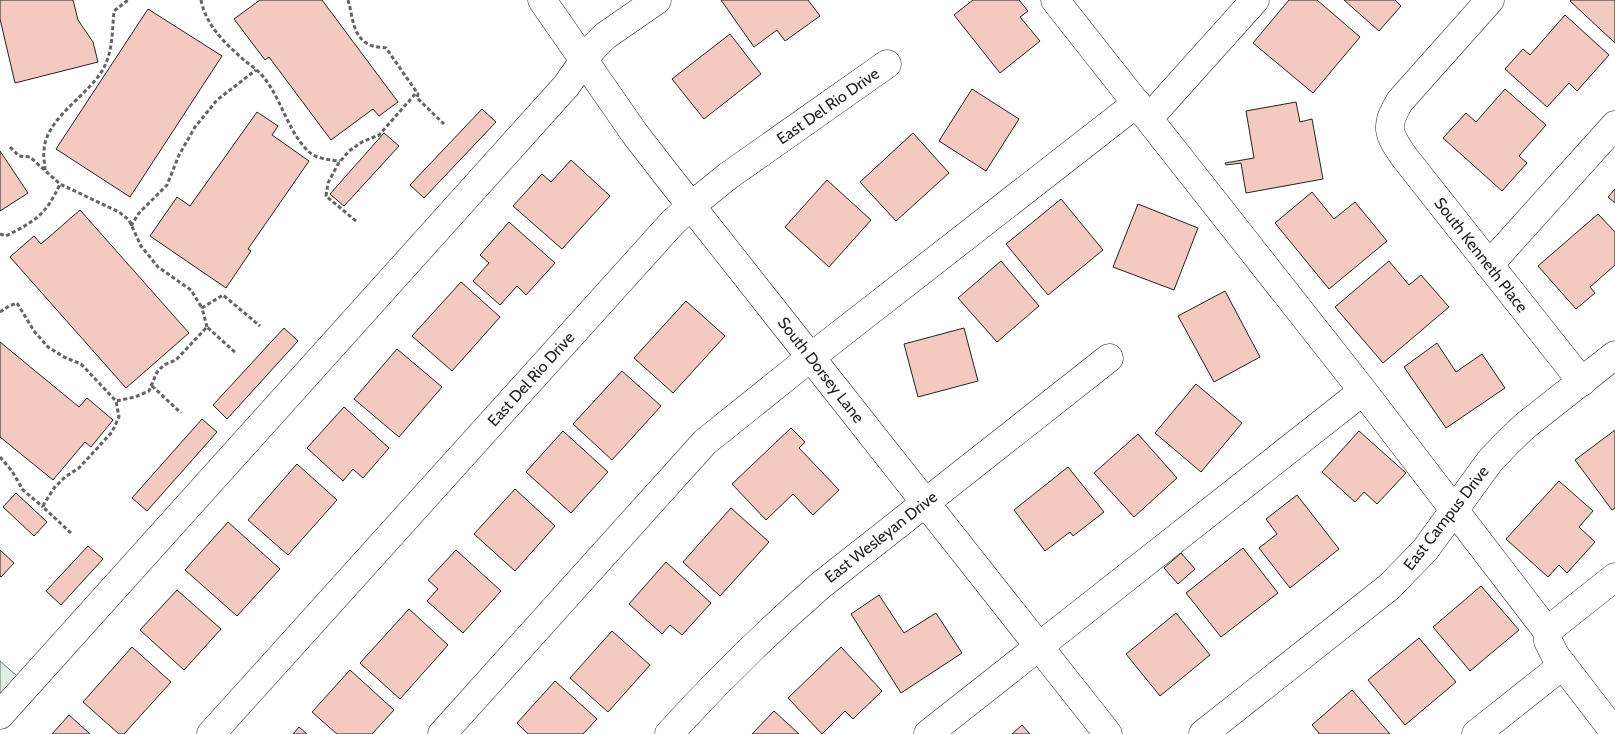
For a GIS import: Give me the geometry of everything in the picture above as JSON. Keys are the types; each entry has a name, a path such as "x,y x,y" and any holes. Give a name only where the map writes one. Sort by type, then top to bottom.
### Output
{"street":[{"name":"South Dorsey Lane","path":"542,0 635,134 1108,734"},
{"path":"0,715 566,86 593,48 605,36 657,0"},
{"path":"1055,0 1363,392 1547,631 1548,641 1563,665 1615,733"},
{"path":"442,734 705,442 811,356 1143,111 1255,0"},
{"name":"South Kenneth Place","path":"1490,0 1408,90 1393,112 1389,123 1396,146 1582,382"},
{"name":"East Del Rio Drive","path":"211,734 655,241 691,206 728,176 887,64"},
{"path":"1489,265 1615,125"},
{"name":"East Campus Drive","path":"1203,734 1389,588 1425,550 1490,461 1508,441 1526,424 1615,355"},
{"name":"East Wesleyan Drive","path":"669,734 734,665 820,585 1109,358"},
{"path":"928,734 1363,392"},
{"path":"1547,631 1615,577"},
{"path":"1476,734 1563,665"}],"path":[{"path":"46,170 43,150 50,128 78,100 102,71 111,48 114,11 128,0"},
{"path":"201,0 204,12 214,29 229,47 264,77 275,94 282,112 309,152 326,160 340,161"},
{"path":"348,0 353,26 359,35 370,45 386,48 417,92 417,98 444,124"},
{"path":"131,226 139,213 167,185 195,127 217,100 256,70"},
{"path":"356,221 326,196 328,183 340,161 349,151 362,142 378,135 417,92"},
{"path":"10,147 19,156 30,157 60,184 119,212 128,220 141,246 158,267 191,290 202,308 207,327 236,353"},
{"path":"0,234 6,236 37,219 52,202 60,184"},
{"path":"202,308 223,295 260,326"},
{"path":"0,312 8,306 17,303 34,331 48,347 64,357 81,364 102,385 116,402 120,418 112,432 79,468 64,477 54,488 43,507"},
{"path":"116,402 149,391 156,372 164,365 176,360 207,327"},
{"path":"152,386 181,413"},
{"path":"0,457 12,471 23,490 71,533"}],"green space":[{"path":"0,661 27,685 0,715"}],"building":[{"path":"0,0 73,0 78,20 93,42 98,62 15,83 0,19"},
{"path":"260,0 322,0 398,102 379,116 373,109 331,140 269,57 265,60 234,19"},
{"path":"721,0 808,0 820,16 785,41 777,30 754,47"},
{"path":"973,0 1019,0 1028,11 1020,17 1040,41 1000,73 954,15"},
{"path":"1289,0 1317,0 1360,37 1313,93 1253,43"},
{"path":"1344,0 1395,0 1401,6 1379,31"},
{"path":"1615,0 1615,43 1570,1"},
{"path":"148,9 222,56 130,197 56,149"},
{"path":"1565,15 1609,55 1577,91 1569,83 1547,107 1505,69 1523,49 1530,55"},
{"path":"730,34 761,74 704,119 672,79"},
{"path":"972,89 1019,119 986,171 939,141"},
{"path":"1505,89 1546,125 1519,156 1527,163 1502,191 1443,138 1466,113 1476,122"},
{"path":"1296,102 1300,122 1312,119 1323,179 1246,193 1241,163 1226,165 1225,163 1254,158 1246,111"},
{"path":"482,109 496,122 424,198 410,185"},
{"path":"257,112 278,126 272,135 309,161 248,249 251,251 226,288 150,236 177,197 190,206"},
{"path":"384,133 399,146 344,206 330,194"},
{"path":"913,133 949,173 896,221 860,182"},
{"path":"0,151 28,193 0,211"},
{"path":"571,160 610,196 562,249 513,206 542,174 551,182"},
{"path":"827,180 871,220 829,267 785,227"},
{"path":"1615,189 1615,203 1608,197"},
{"path":"1312,192 1334,219 1355,202 1387,241 1329,289 1275,223"},
{"path":"1061,199 1103,250 1048,295 1006,244"},
{"path":"1138,204 1198,228 1174,290 1113,267"},
{"path":"80,210 189,333 126,388 10,257 34,236 41,244"},
{"path":"1598,214 1615,232 1615,265 1590,287 1595,293 1576,309 1538,266"},
{"path":"509,222 555,263 526,295 517,286 500,305 473,281 489,263 480,255"},
{"path":"1001,261 1039,306 997,342 958,298"},
{"path":"1389,261 1409,285 1421,275 1449,307 1383,363 1335,307"},
{"path":"461,282 500,317 452,371 412,336"},
{"path":"1225,291 1260,357 1214,382 1178,316"},
{"path":"686,301 725,336 673,393 634,358"},
{"path":"284,328 298,341 227,419 213,405"},
{"path":"964,328 978,381 918,397 904,344"},
{"path":"0,342 79,407 87,398 113,420 91,447 85,442 53,480 0,437"},
{"path":"1437,343 1456,372 1482,354 1505,388 1446,428 1404,367"},
{"path":"397,349 442,387 399,437 354,399"},
{"path":"622,371 661,406 612,460 573,424"},
{"path":"1196,384 1242,423 1201,472 1155,433"},
{"path":"344,407 389,448 363,478 353,469 343,481 307,448"},
{"path":"202,419 217,432 147,511 132,498"},
{"path":"791,428 805,442 799,448 839,490 813,515 793,494 766,520 732,484"},
{"path":"1615,430 1615,508 1612,510 1575,460"},
{"path":"563,431 608,472 571,513 526,472"},
{"path":"1359,431 1406,473 1377,504 1364,492 1355,502 1322,472"},
{"path":"1138,434 1177,478 1134,517 1094,473"},
{"path":"297,464 337,500 288,555 248,520"},
{"path":"1068,467 1104,512 1073,536 1070,532 1045,551 1014,510"},
{"path":"1559,481 1593,511 1579,527 1595,542 1567,573 1559,565 1548,577 1506,539"},
{"path":"515,489 555,526 515,571 474,534"},
{"path":"16,493 47,522 34,536 3,507"},
{"path":"1297,495 1339,549 1290,588 1259,548 1277,534 1266,519"},
{"path":"731,508 769,542 720,596 683,562"},
{"path":"228,522 280,569 237,616 185,570"},
{"path":"88,546 103,559 61,605 46,591"},
{"path":"1243,548 1278,593 1221,637 1186,593"},
{"path":"0,550 14,563 1,577 0,576"},
{"path":"456,550 501,591 463,633 427,601 438,589 428,580"},
{"path":"1181,553 1195,569 1178,584 1164,568"},
{"path":"666,562 711,603 682,635 670,625 662,634 629,604"},
{"path":"1481,586 1519,630 1470,671 1433,627"},
{"path":"177,590 221,629 184,670 140,630"},
{"path":"879,595 904,633 936,613 962,653 901,693 851,614"},
{"path":"409,609 448,645 400,699 360,663"},
{"path":"1176,613 1210,655 1160,696 1126,654"},
{"path":"612,631 650,665 608,712 570,678"},
{"path":"1419,638 1456,682 1405,725 1368,680"},
{"path":"132,647 171,682 124,734 119,734 83,702"},
{"path":"841,647 882,691 853,719 845,711 822,734 788,698"},
{"path":"350,670 394,710 372,734 337,734 312,712"},
{"path":"555,681 597,719 583,734 528,734 517,723"},
{"path":"1352,690 1390,734 1318,734 1312,725"},
{"path":"774,711 799,734 752,734"},
{"path":"69,715 90,734 52,734"},
{"path":"1022,725 1030,734 1012,734"},
{"path":"299,727 307,734 293,734"}]}
